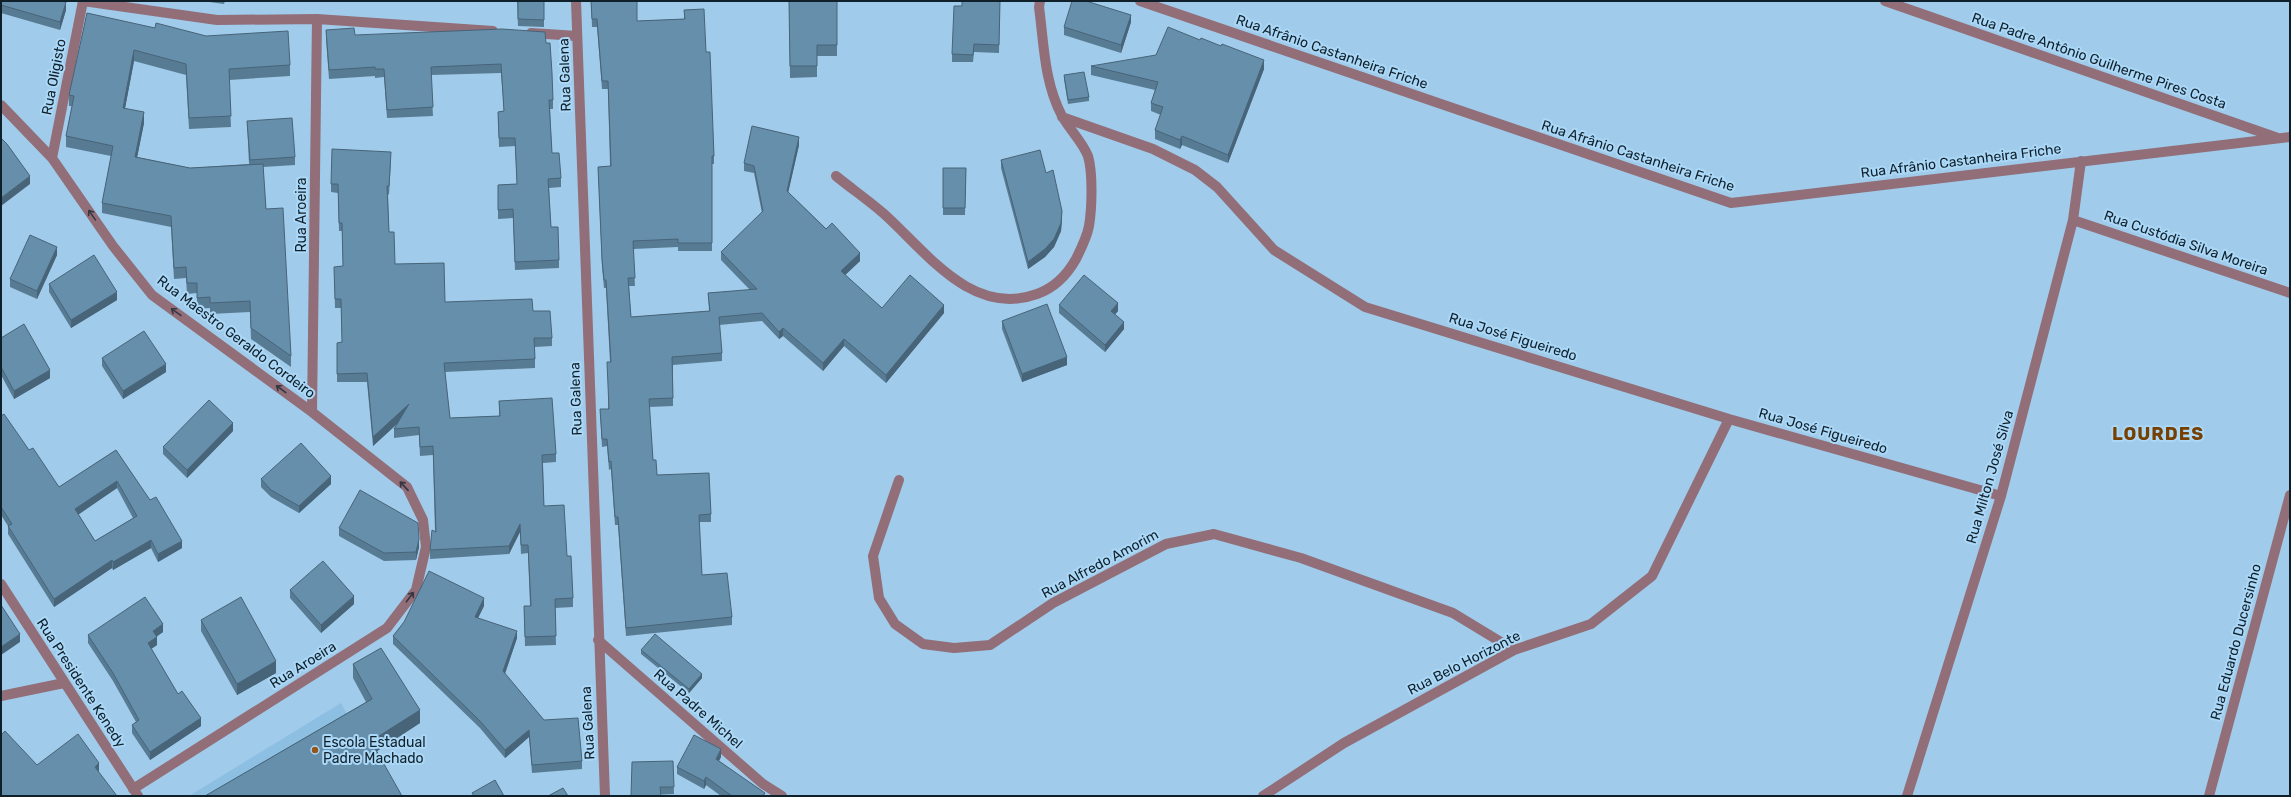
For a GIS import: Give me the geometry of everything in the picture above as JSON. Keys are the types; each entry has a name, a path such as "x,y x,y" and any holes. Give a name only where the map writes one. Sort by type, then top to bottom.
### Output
{"street":[{"path":"83,1 217,20 317,19 506,32"},
{"name":"Rua Oligisto","path":"52,158 83,1"},
{"name":"Rua Galena","path":"576,1 598,640 605,796"},
{"path":"836,176 884,214 945,273 970,289 997,297 1024,299 1049,290 1070,270 1089,226 1091,179 1088,157 1062,116 1048,82 1040,1"},
{"name":"Rua Afrânio Castanheira Friche","path":"1140,1 1731,203 2285,138"},
{"name":"Rua Padre Antônio Guilherme Pires Costa","path":"1885,1 2285,138"},
{"name":"Rua Aroeira","path":"312,412 317,19"},
{"path":"522,32 577,36"},
{"name":"Rua Maestro Geraldo Cordeiro","path":"1,105 52,158 113,246 152,295 360,448 407,487 423,520"},
{"name":"Rua José Figueiredo","path":"1062,116 1153,149 1195,170 1217,187 1274,250 1365,306 1730,419 2001,496"},
{"name":"Rua Milton José Silva","path":"1907,796 2001,496 2073,220 2082,161"},
{"name":"Rua Custódia Silva Moreira","path":"2073,220 2290,293"},
{"name":"Rua Belo Horizonte","path":"1263,796 1344,743 1514,650 1591,624 1652,576 1730,419"},
{"name":"Rua Alfredo Amorim","path":"899,480 873,556 879,598 895,624 923,644 954,648 990,645 1053,603 1166,544 1214,534 1301,558 1453,613 1514,650"},
{"name":"Rua Eduardo Ducersinho","path":"2209,796 2290,495"},
{"name":"Rua Aroeira","path":"135,792 387,628 416,590 426,548 423,520"},
{"name":"Rua Presidente Kenedy","path":"1,584 135,792"},
{"name":"Rua Padre Michel","path":"598,640 763,784 782,796"},
{"path":"1,696 64,683"}],"shaded area":[{"name":"Escola Estadual Padre Machado","path":"341,703 392,796 189,796"}],"building":[{"path":"1,1 66,2 60,22 1,5"},
{"path":"518,1 544,1 544,20 518,19"},
{"path":"591,1 637,1 637,21 685,19 684,10 704,9 706,52 710,52 714,156 712,156 712,243 678,243 678,239 633,241 635,278 628,278 631,317 710,311 708,293 757,289 721,252 763,211 754,166 744,163 752,126 799,137 787,191 826,229 832,223 860,253 841,271 882,308 910,275 944,305 886,375 844,339 823,363 783,328 779,332 762,313 719,317 722,353 672,357 673,398 649,399 653,460 656,460 657,475 709,473 711,514 699,515 702,575 727,573 732,617 626,628 618,517 615,517 611,461 609,462 607,439 602,439 600,409 609,409 607,362 611,362 606,280 604,280 602,259 598,167 611,166 608,81 602,81 597,19 592,19"},
{"path":"789,1 837,1 837,45 817,45 817,66 790,66"},
{"path":"962,1 1000,1 999,45 974,44 973,55 952,54 954,6 962,6"},
{"path":"1072,1 1086,1 1131,15 1121,45 1064,27"},
{"path":"87,13 155,28 156,23 206,36 288,31 290,65 229,69 231,116 189,118 186,64 134,50 123,108 144,112 135,157 190,168 263,164 266,209 283,208 291,356 251,328 250,301 210,303 210,297 197,298 197,283 187,283 186,267 174,268 171,216 102,203 113,146 66,136 74,96 69,95"},
{"path":"1168,27 1200,40 1201,38 1221,46 1222,44 1264,60 1228,155 1182,136 1180,140 1155,130 1163,107 1151,103 1158,82 1091,66 1156,55"},
{"path":"354,28 355,35 502,29 545,32 546,43 550,43 552,73 553,100 549,100 552,153 559,153 561,178 548,179 551,227 558,227 559,260 515,262 513,209 498,210 498,185 517,184 515,138 499,138 498,112 504,111 501,64 431,67 433,107 387,110 384,69 375,69 375,67 329,70 326,30"},
{"path":"1084,72 1089,97 1068,100 1064,75"},
{"path":"292,118 295,157 250,160 247,121"},
{"path":"1,138 30,176 1,198"},
{"path":"332,149 391,152 389,186 387,186 389,232 394,232 395,264 444,263 445,302 532,299 533,311 550,311 552,338 534,338 535,359 444,363 450,418 500,416 499,401 552,398 556,454 542,455 544,506 564,505 567,556 571,556 573,598 555,599 556,636 525,637 524,606 531,606 528,545 521,545 520,524 509,546 430,550 432,530 436,532 433,446 420,447 419,427 394,429 409,404 373,437 367,373 337,374 337,343 342,342 341,299 335,299 334,267 343,266 342,223 339,223 338,184 331,184"},
{"path":"1040,150 1046,173 1053,170 1062,211 1061,223 1054,239 1045,249 1028,262 1001,160"},
{"path":"943,168 966,168 965,208 943,208"},
{"path":"30,235 57,247 37,291 10,279"},
{"path":"94,255 117,292 71,320 49,284"},
{"path":"1084,275 1118,303 1111,311 1124,322 1105,345 1059,305"},
{"path":"1047,304 1067,357 1022,374 1002,321"},
{"path":"24,324 50,370 14,391 1,367 1,338"},
{"path":"144,331 166,364 123,391 102,358"},
{"path":"209,400 233,423 187,470 163,447"},
{"path":"4,414 29,450 33,448 59,487 116,450 150,500 156,497 182,541 158,554 151,540 113,562 112,560 54,599 8,526 12,524 1,507 1,416","holes":["117,481 137,516 95,541 75,509"]},
{"path":"301,443 331,476 299,506 271,490 261,479"},
{"path":"360,490 418,523 419,539 416,552 384,553 339,528"},
{"path":"323,561 354,596 321,625 290,590"},
{"path":"429,571 484,598 475,617 517,631 503,671 544,720 578,718 582,761 532,765 529,730 505,750 480,721 393,636 404,622"},
{"path":"145,597 163,624 153,631 157,637 148,643 178,694 182,691 201,718 150,752 132,725 139,720 113,673 88,635"},
{"path":"241,597 276,661 237,684 201,620"},
{"path":"1,605 20,634 1,647"},
{"path":"655,634 702,674 689,689 641,650"},
{"name":"Escola Estadual Padre Machado","path":"381,648 420,710 371,741 402,796 205,796 372,699 353,664"},
{"path":"5,731 37,765 78,734 99,763 95,767 117,796 1,796 1,735"},
{"path":"694,735 721,749 716,759 765,793 763,796 732,796 706,777 704,781 677,767"},
{"path":"673,761 674,787 660,787 661,796 631,796 632,762"},
{"path":"495,780 504,796 474,796 472,793"},
{"path":"563,788 568,796 548,796"}],"place":[{"name":"Escola Estadual Padre Machado","path":"315,750"}],"district":[{"name":"LOURDES","path":"2158,434"}]}
